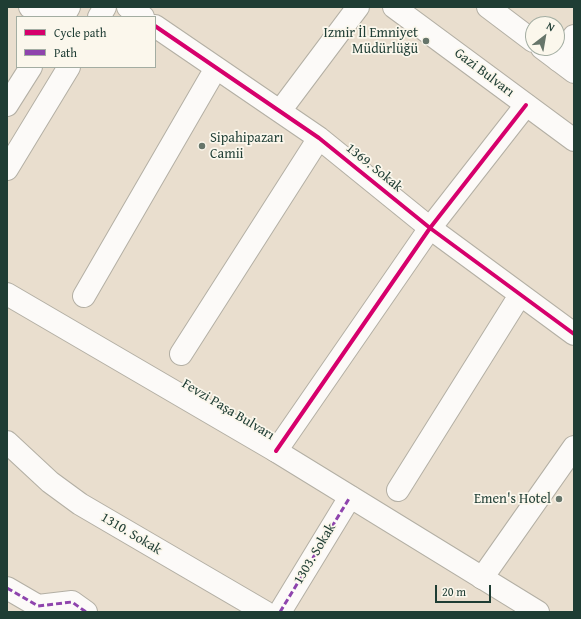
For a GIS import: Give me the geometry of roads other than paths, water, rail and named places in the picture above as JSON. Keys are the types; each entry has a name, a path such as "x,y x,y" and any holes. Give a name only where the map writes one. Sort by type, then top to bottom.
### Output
{"street":[{"path":"30,7 52,16"},
{"path":"64,16 69,7"},
{"path":"100,16 105,7"},
{"path":"128,7 142,16"},
{"path":"280,112 358,7"},
{"name":"Gazi Bulvarı","path":"394,7 574,140"},
{"path":"488,7 525,35"},
{"name":"1369. Sokak","path":"156,27 319,138 430,228 574,334"},
{"path":"558,60 574,36"},
{"path":"7,105 30,68"},
{"path":"7,169 68,68"},
{"path":"84,296 216,68"},
{"path":"276,451 430,228 526,104"},
{"path":"181,354 319,138"},
{"name":"Fevzi Paşa Bulvarı","path":"7,294 276,451 538,612"},
{"path":"398,490 520,295"},
{"name":"1310. Sokak","path":"7,442 50,482 80,504 265,612"},
{"path":"482,578 574,447"},
{"name":"1303. Sokak","path":"280,612 350,497"},
{"path":"7,588 38,606 72,602 86,612"}],"place":[{"name":"Izmir İl Emniyet Müdürlüğü","path":"426,41"},
{"name":"Sipahipazarı Camii","path":"202,146"},
{"name":"Emen's Hotel","path":"559,499"}]}
